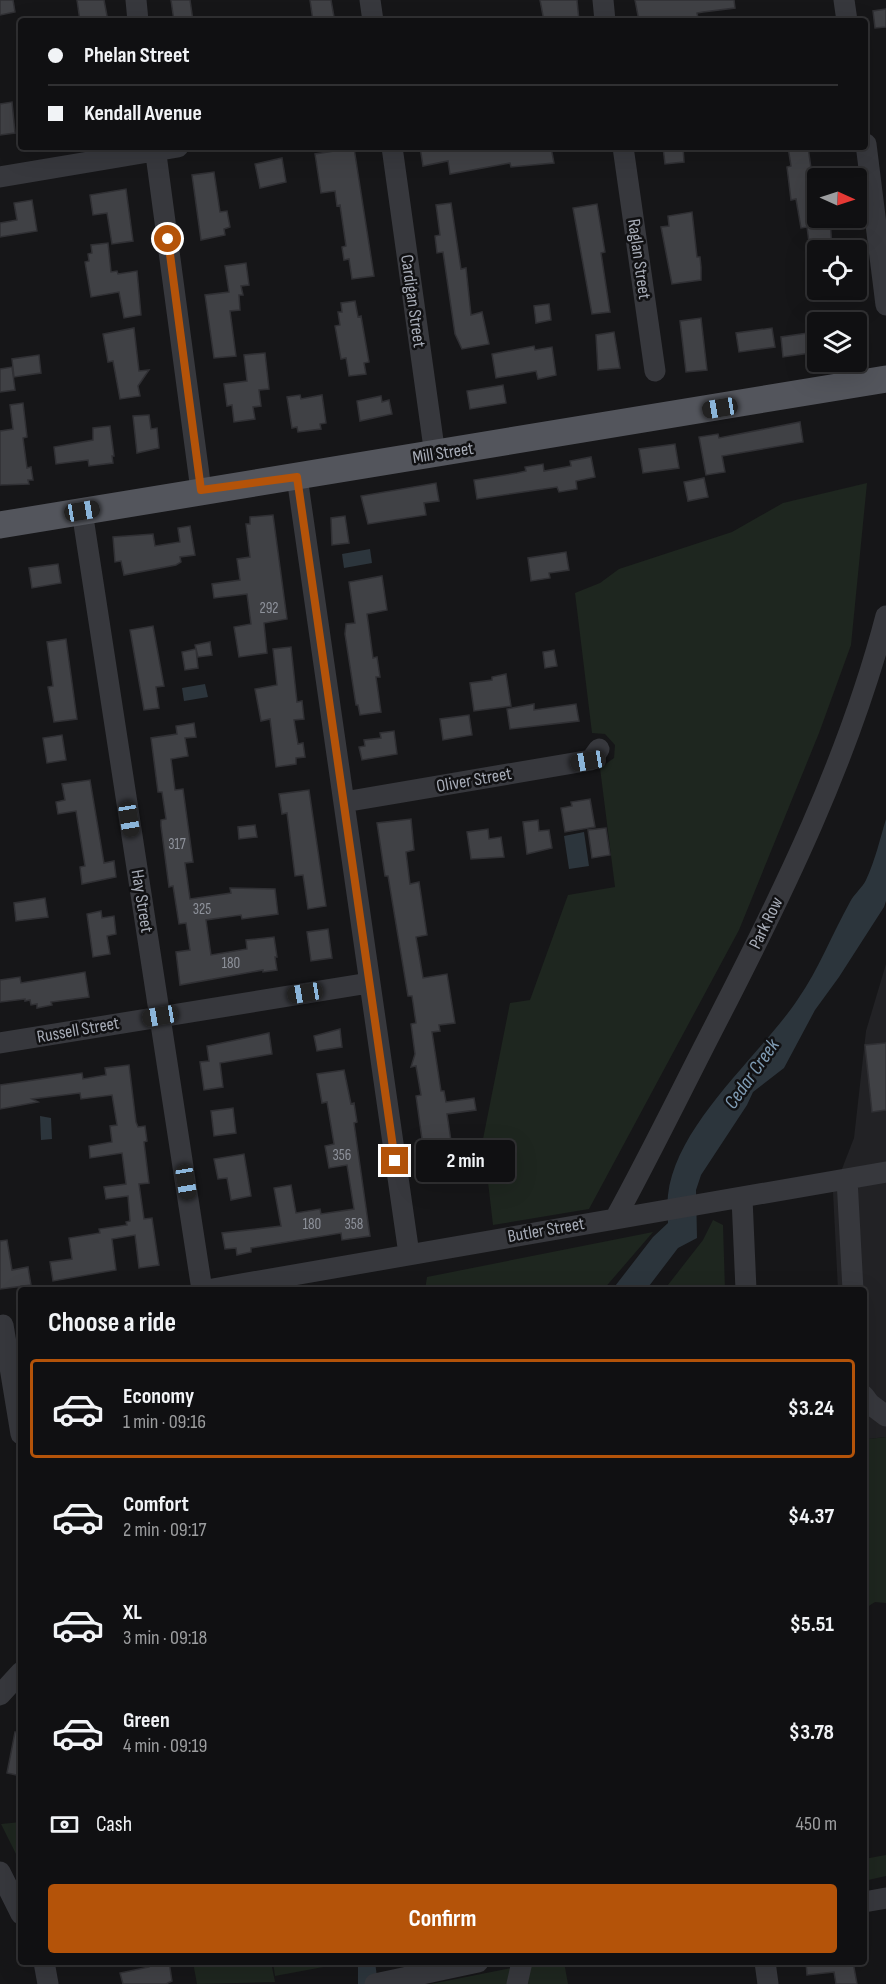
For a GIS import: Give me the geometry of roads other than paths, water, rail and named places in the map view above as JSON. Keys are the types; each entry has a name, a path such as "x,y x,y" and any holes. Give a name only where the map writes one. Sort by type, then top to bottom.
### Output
{"main road":[{"name":"Mill Street","path":"0,525 201,490 435,455 886,379"}],"street":[{"path":"135,0 138,18"},
{"path":"370,0 373,18"},
{"path":"603,0 605,18"},
{"path":"844,0 847,18"},
{"path":"0,177 149,150"},
{"path":"155,150 201,490"},
{"name":"Cardigan Street","path":"392,150 435,455"},
{"name":"Raglan Street","path":"623,150 655,371"},
{"path":"867,150 886,305"},
{"path":"297,477 409,1254"},
{"name":"Hay Street","path":"82,511 202,1287"},
{"name":"Park Row","path":"616,1217 769,919 801,849 841,750 878,648 886,615"},
{"name":"Oliver Street","path":"344,802 591,760 599,749"},
{"name":"Russell Street","path":"0,1043 369,983"},
{"name":"Butler Street","path":"224,1287 616,1217 742,1198 886,1172"},
{"path":"847,1179 853,1287"},
{"path":"742,1198 746,1287"},
{"path":"8,1324 18,1409"},
{"path":"867,1400 886,1416"},
{"path":"0,1695 18,1675"},
{"path":"0,1872 18,1908"},
{"path":"867,1901 886,1898"},
{"path":"45,1965 48,1984"},
{"path":"375,1984 464,1965"},
{"path":"517,1984 521,1965"},
{"path":"765,1965 768,1984"}],"water":[{"path":"370,549 372,563 344,568 342,554"},
{"path":"205,684 208,697 184,701 182,688"},
{"name":"Cedar Creek","path":"886,819 886,901 884,907 815,1010 784,1068 753,1092 747,1105 701,1175 696,1190 697,1238 678,1248 648,1287 614,1287 653,1237 668,1223 668,1195 674,1169 686,1142 722,1092 798,999 850,902 866,880"},
{"path":"584,832 589,866 569,869 564,836"},
{"path":"40,1116 51,1118 52,1139 41,1140"},
{"path":"358,1965 375,1965 378,1984 358,1984"}]}
